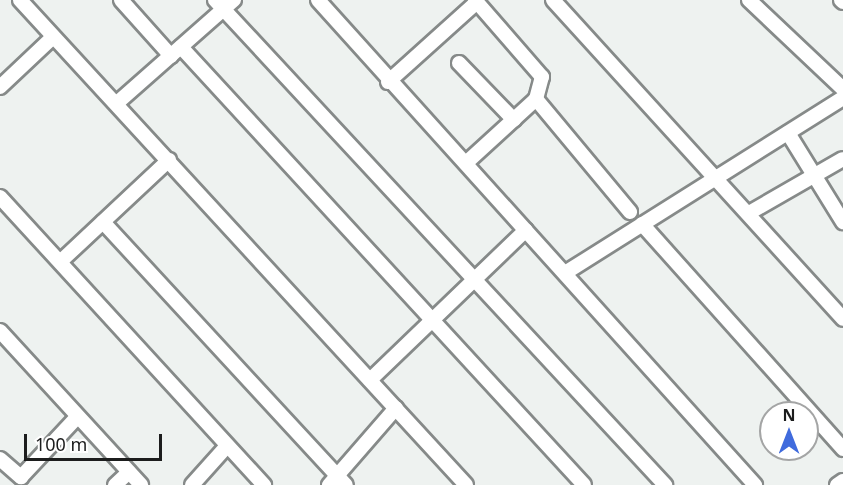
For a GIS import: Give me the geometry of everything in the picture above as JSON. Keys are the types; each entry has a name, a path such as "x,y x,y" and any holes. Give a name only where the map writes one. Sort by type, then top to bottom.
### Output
{"street":[{"path":"20,0 466,485"},
{"path":"120,0 176,51 432,320 584,485"},
{"path":"318,0 388,82 466,163 755,485"},
{"path":"553,0 717,177 843,319"},
{"path":"748,0 843,89"},
{"path":"388,82 476,1 541,73 542,86 536,99 466,163"},
{"path":"117,103 176,51 224,3 665,485"},
{"path":"0,87 53,37"},
{"path":"459,63 514,120"},
{"path":"565,273 843,98"},
{"path":"536,99 630,212"},
{"path":"788,133 843,222"},
{"path":"749,213 843,159"},
{"path":"61,261 169,160"},
{"path":"0,197 264,485"},
{"path":"103,222 338,482 396,408"},
{"path":"642,224 843,449"},
{"path":"370,380 526,230"},
{"path":"0,331 141,485"},
{"path":"0,459 17,481 78,416"},
{"path":"192,485 227,446"},
{"path":"115,485 129,472"}]}
